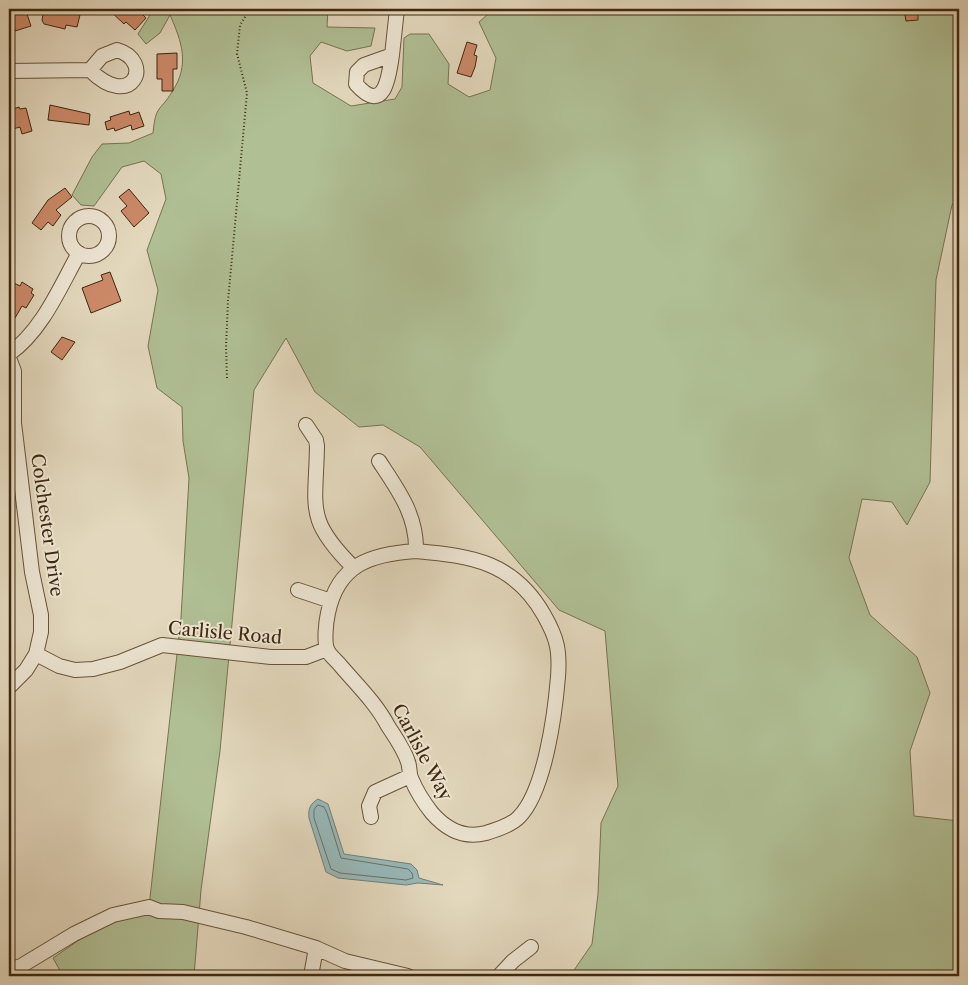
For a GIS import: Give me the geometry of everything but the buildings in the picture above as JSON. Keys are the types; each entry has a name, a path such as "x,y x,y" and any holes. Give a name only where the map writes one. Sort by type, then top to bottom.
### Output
{"street":[{"path":"392,55 397,9"},
{"path":"9,71 90,70"},
{"path":"9,354 34,330 79,253"},
{"name":"Colchester Drive","path":"9,358 14,371 14,423 32,572 41,615 41,632 36,654 26,670 9,686"},
{"path":"306,425 316,440 317,446 315,502 318,522 333,546 353,567"},
{"path":"379,461 409,510 415,530 416,551"},
{"name":"Carlisle Way","path":"416,551 454,554 489,564 518,580 534,597 556,637 560,658 555,707 546,760 534,793 519,818 496,830 481,835 461,835 432,813 410,776 408,762 380,711 327,649 327,619 330,600 335,590 353,567 374,556 388,553 416,551"},
{"path":"298,590 330,600"},
{"name":"Carlisle Road","path":"36,654 48,662 75,670 92,669 120,662 162,645 270,657 306,657 327,649"},
{"path":"371,817 369,806 375,792 384,786 410,776"},
{"path":"9,970 21,966 74,934 113,916 149,907 159,911 183,912 201,916 316,948 345,961 408,976"},
{"path":"499,976 513,961 531,947"},
{"path":"311,976 316,948"}],"path":[{"path":"227,378 228,301 247,93 236,54 240,25 250,9"}],"green space":[{"path":"149,9 328,9 327,27 375,28 371,46 347,51 321,42 310,56 313,83 351,106 395,99 402,87 404,38 410,34 429,34 449,64 448,84 469,97 490,90 496,58 479,22 494,9 959,9 959,196 952,205 936,280 930,482 907,525 892,502 862,499 849,558 870,615 917,657 930,693 910,751 914,816 959,821 959,976 570,976 592,944 598,894 601,823 618,786 605,631 559,610 420,447 383,425 359,427 315,392 286,338 254,390 220,751 201,890 194,976 63,976 53,958 98,927 149,907 181,618 189,478 183,441 182,407 157,388 148,346 158,290 147,250 166,199 161,174 144,161 122,167 94,206 81,205 72,195 92,157 102,144 129,143 153,133 157,113 178,82 182,63 181,44 170,15 160,33 146,44 138,34 150,15"}],"water":[{"path":"318,799 328,804 344,854 411,864 417,870 419,878 443,885 418,883 406,885 338,878 326,872 309,818 310,807"}]}
